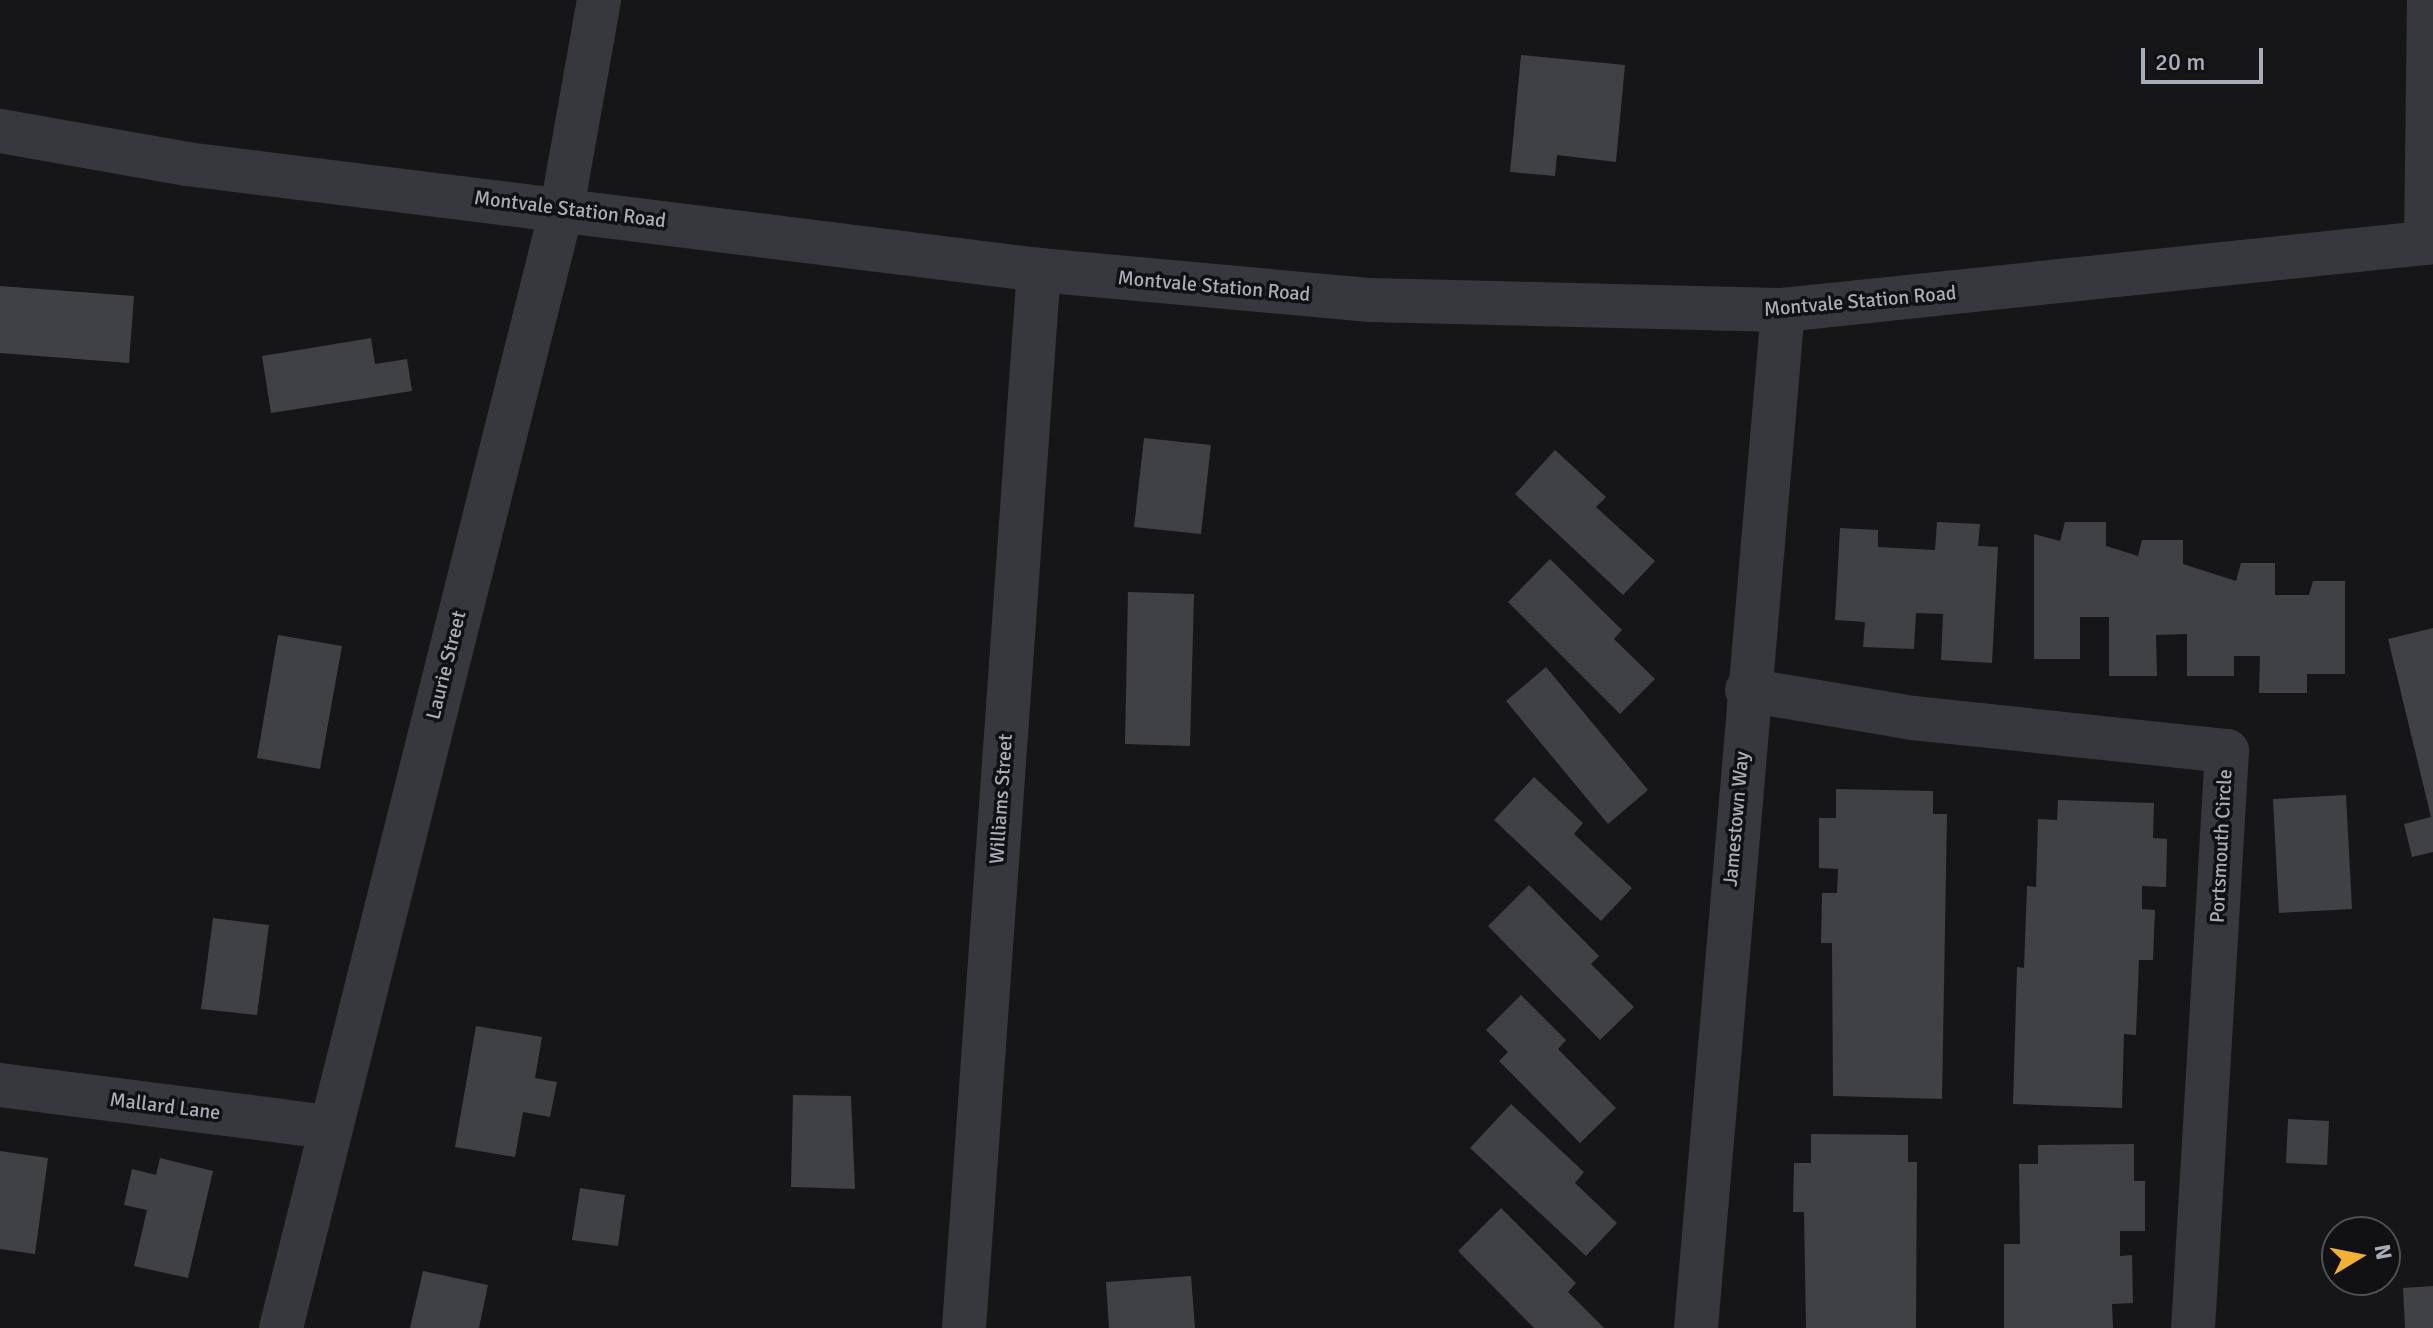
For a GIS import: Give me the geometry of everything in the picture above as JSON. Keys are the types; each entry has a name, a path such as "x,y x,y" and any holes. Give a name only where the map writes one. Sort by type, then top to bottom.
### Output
{"street":[{"name":"Laurie Street","path":"281,1328 562,208 599,0"},
{"path":"2429,0 2429,242"},
{"name":"Montvale Station Road","path":"0,131 187,164 562,208 1039,270 1371,300 1783,310 2429,242"},
{"name":"Williams Street","path":"964,1328 1039,270"},
{"name":"Jamestown Way","path":"1696,1328 1747,690 1783,310"},
{"name":"Portsmouth Circle","path":"1747,690 1913,718 2227,751 2193,1328"},
{"name":"Mallard Lane","path":"0,1085 330,1127"}],"building":[{"path":"1521,55 1625,65 1616,162 1557,155 1555,176 1510,172"},
{"path":"0,286 134,296 129,363 0,353"},
{"path":"371,338 375,364 407,359 412,391 271,413 262,356"},
{"path":"1144,438 1211,445 1201,534 1134,527"},
{"path":"1555,450 1606,497 1596,507 1655,561 1623,595 1515,494"},
{"path":"1937,522 1980,524 1978,546 1998,547 1992,663 1941,660 1943,614 1916,613 1914,649 1863,647 1865,622 1835,620 1840,528 1878,530 1878,547 1935,550"},
{"path":"2065,522 2106,522 2106,546 2138,556 2142,540 2183,540 2183,564 2236,581 2241,563 2275,563 2275,595 2309,595 2313,581 2345,581 2345,674 2307,674 2307,693 2259,693 2260,656 2234,656 2234,676 2187,676 2187,634 2156,635 2157,676 2109,676 2109,617 2080,617 2080,659 2034,659 2034,534 2060,541"},
{"path":"1550,559 1622,630 1614,639 1655,679 1620,714 1508,602"},
{"path":"1128,592 1194,594 1190,746 1125,744"},
{"path":"2433,628 2433,852 2412,857 2404,824 2431,817 2388,639"},
{"path":"278,635 342,646 320,769 257,758"},
{"path":"1546,667 1648,790 1608,824 1506,701"},
{"path":"1534,777 1583,823 1574,834 1632,888 1601,921 1494,820"},
{"path":"1836,789 1933,791 1933,814 1947,814 1942,1099 1833,1096 1832,943 1821,943 1822,893 1837,893 1838,869 1819,868 1819,818 1836,818"},
{"path":"2346,795 2352,909 2279,913 2273,799"},
{"path":"2058,800 2154,803 2153,838 2167,839 2166,887 2142,886 2142,909 2155,910 2153,960 2139,960 2136,1035 2124,1034 2122,1108 2013,1104 2017,967 2024,968 2027,886 2036,887 2038,819 2057,820"},
{"path":"1529,885 1599,956 1591,964 1634,1007 1600,1040 1488,926"},
{"path":"213,918 269,925 257,1015 201,1009"},
{"path":"1521,995 1566,1040 1558,1049 1616,1108 1580,1143 1499,1061 1508,1052 1486,1030"},
{"path":"476,1026 542,1037 535,1078 557,1082 550,1117 523,1112 515,1157 455,1147"},
{"path":"793,1095 851,1096 855,1189 791,1187"},
{"path":"1511,1104 1584,1172 1575,1183 1617,1223 1586,1256 1470,1148"},
{"path":"2288,1119 2329,1121 2327,1165 2286,1163"},
{"path":"1811,1134 1908,1135 1908,1162 1917,1162 1916,1328 1806,1328 1804,1212 1793,1212 1794,1163 1811,1163"},
{"path":"2134,1144 2134,1181 2145,1181 2145,1231 2120,1231 2120,1256 2132,1255 2133,1303 2112,1304 2113,1328 2004,1328 2004,1244 2020,1244 2019,1164 2038,1164 2038,1145"},
{"path":"0,1151 48,1158 35,1254 0,1249"},
{"path":"160,1158 213,1171 188,1278 134,1266 147,1210 124,1205 132,1169 156,1175"},
{"path":"580,1188 625,1195 618,1246 572,1240"},
{"path":"1501,1208 1576,1283 1568,1292 1604,1328 1534,1328 1458,1251"},
{"path":"423,1271 488,1285 479,1328 410,1328"},
{"path":"1191,1276 1195,1328 1109,1328 1106,1282"},
{"path":"2433,1286 2433,1328 2405,1328 2403,1288"}]}
